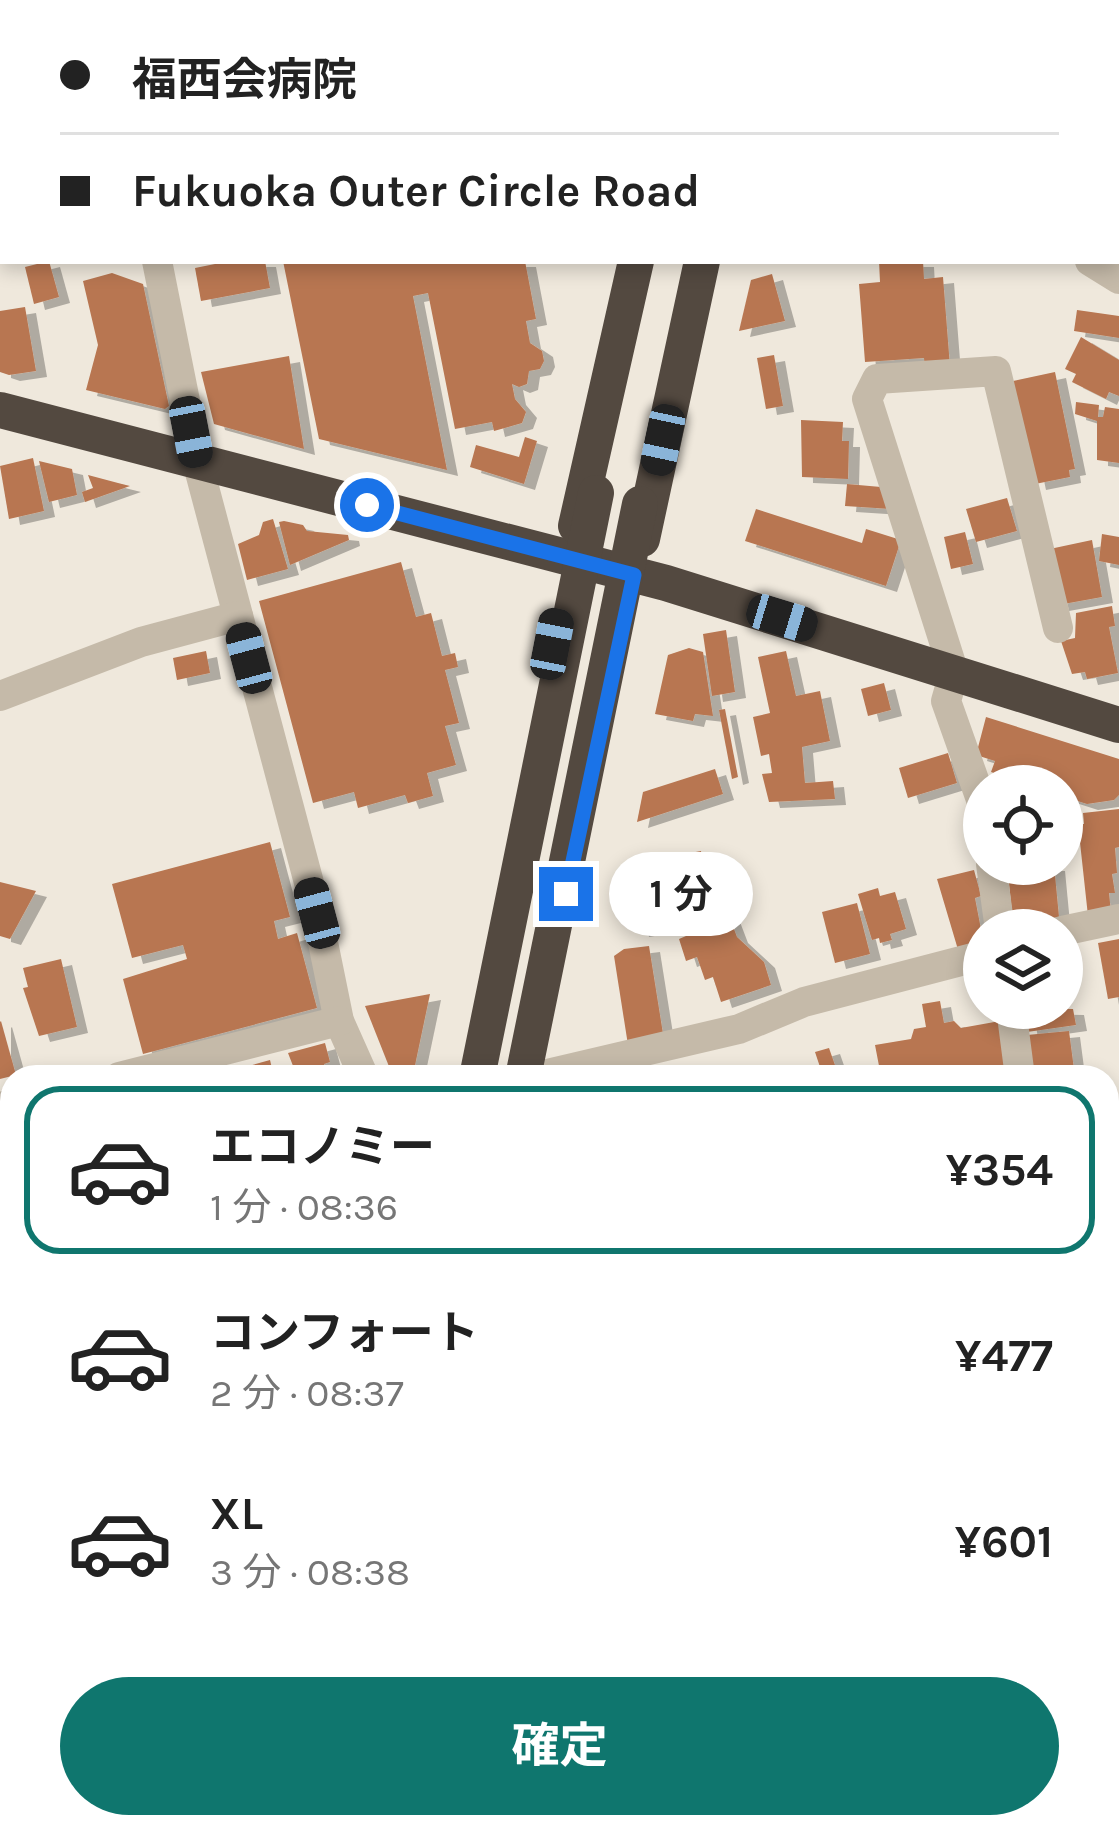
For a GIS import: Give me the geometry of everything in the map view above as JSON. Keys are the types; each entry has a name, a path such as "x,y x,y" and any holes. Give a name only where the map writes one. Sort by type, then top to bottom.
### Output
{"highway":[{"path":"475,1065 569,557 635,264"},
{"path":"476,1065 596,494 650,264"},
{"path":"531,1065 699,264"},
{"path":"530,1065 640,504 699,264"},
{"path":"0,410 634,575 1119,725"}],"street":[{"path":"158,264 197,461 317,913 338,1021 358,1065"},
{"path":"969,765 946,701 954,673 867,398 877,379 996,370 1058,628"},
{"path":"0,697 140,642 238,616"},
{"path":"1083,927 1119,919"},
{"path":"581,1065 739,1029 804,1002 963,960"},
{"path":"166,1065 338,1021"},
{"path":"1013,1029 1018,1065"}],"building":[{"path":"50,264 59,297 34,304 25,267"},
{"path":"266,264 270,288 201,301 195,268"},
{"path":"284,264 526,264 536,319 526,321 530,343 542,351 544,361 540,369 529,371 527,384 512,384 515,399 526,412 522,423 494,431 492,422 455,429 428,293 413,296 447,470 319,439"},
{"path":"879,264 923,264 924,279 943,277 950,367 925,369 924,358 865,362 859,284 880,282"},
{"path":"112,273 143,284 169,406 165,409 86,390 98,345 83,281"},
{"path":"772,274 785,321 739,331 751,280"},
{"path":"25,307 36,371 9,375 0,372 0,311"},
{"path":"1077,310 1119,316 1119,338 1074,331"},
{"path":"1081,337 1119,360 1119,396 1109,392 1106,399 1072,382 1076,374 1065,369"},
{"path":"774,355 783,406 766,409 757,358"},
{"path":"289,356 304,449 214,424 201,372"},
{"path":"1055,372 1075,469 1069,470 1070,477 1035,484 1013,381"},
{"path":"1076,402 1099,405 1098,417 1103,417 1105,407 1119,409 1119,463 1097,460 1097,421 1075,414"},
{"path":"801,420 843,422 842,441 849,441 848,479 802,477"},
{"path":"525,437 537,441 524,484 470,467 476,445 519,457"},
{"path":"33,458 44,511 9,519 0,466"},
{"path":"39,461 72,469 77,495 49,502"},
{"path":"88,475 130,486 85,502 82,492 93,488"},
{"path":"847,484 881,487 891,509 845,506"},
{"path":"1007,498 1017,531 976,542 966,509"},
{"path":"756,509 862,543 866,529 901,540 886,586 745,541"},
{"path":"273,519 288,569 247,580 238,544 259,535 263,522"},
{"path":"279,522 303,525 307,531 348,535 349,540 290,565"},
{"path":"965,532 973,564 951,569 944,537"},
{"path":"1102,534 1119,537 1119,565 1099,561"},
{"path":"1092,540 1102,597 1058,605 1045,550"},
{"path":"401,562 416,617 431,613 442,656 455,653 458,667 445,670 459,723 445,726 456,765 427,773 433,796 408,803 405,795 358,808 354,792 313,803 259,601"},
{"path":"1112,606 1115,626 1109,627 1118,673 1087,679 1085,672 1072,674 1061,641 1075,638 1076,613"},
{"path":"726,630 735,692 712,696 703,634"},
{"path":"689,648 703,652 713,716 695,714 693,721 655,714 668,655"},
{"path":"206,651 210,673 177,680 173,658"},
{"path":"786,651 796,696 820,691 830,741 802,747 805,783 833,781 835,799 769,802 762,774 772,773 769,754 761,756 753,717 770,713 758,657"},
{"path":"884,683 891,710 868,716 861,689"},
{"path":"725,709 738,777 732,779 719,710"},
{"path":"986,717 1119,759 1119,795 1114,800 1083,803 1083,765 994,765 995,761 976,755"},
{"path":"948,753 957,783 908,798 899,768"},
{"path":"715,769 723,794 637,822 643,792"},
{"path":"1119,809 1111,913 1088,916 1083,813"},
{"path":"270,842 290,917 274,921 278,939 297,933 317,1008 143,1054 123,979 187,959 183,945 132,958 112,884"},
{"path":"701,851 703,865 709,864 713,906 680,916 669,857"},
{"path":"665,860 677,924 638,931 626,867"},
{"path":"963,873 963,885 978,885 977,909 963,909 963,952 959,953 937,879"},
{"path":"0,882 36,891 10,939 0,936"},
{"path":"1009,885 1056,885 1058,909 1012,909"},
{"path":"878,888 880,896 895,892 906,929 880,943 879,938 872,940 858,894"},
{"path":"857,903 870,954 835,963 822,912"},
{"path":"729,916 737,937 764,962 771,985 721,1002 713,977 705,980 697,957 686,961 679,939 686,936 684,931"},
{"path":"1119,939 1119,997 1108,999 1098,943"},
{"path":"649,946 664,1040 628,1045 614,956 624,949"},
{"path":"61,959 77,1027 39,1036 23,988 28,987 23,968"},
{"path":"430,994 415,1065 388,1065 365,1006"},
{"path":"940,1001 944,1023 954,1021 963,1029 1001,1029 1006,1065 879,1065 875,1045 911,1039 914,1029 926,1027 922,1004"},
{"path":"1,1021 13,1065 0,1065"},
{"path":"1069,1031 1073,1065 1029,1065 1027,1035"},
{"path":"325,1043 330,1062 293,1065 288,1053"},
{"path":"829,1048 835,1065 819,1065 815,1052"}],"route":[{"path":"367,505 634,575 566,894"}]}
